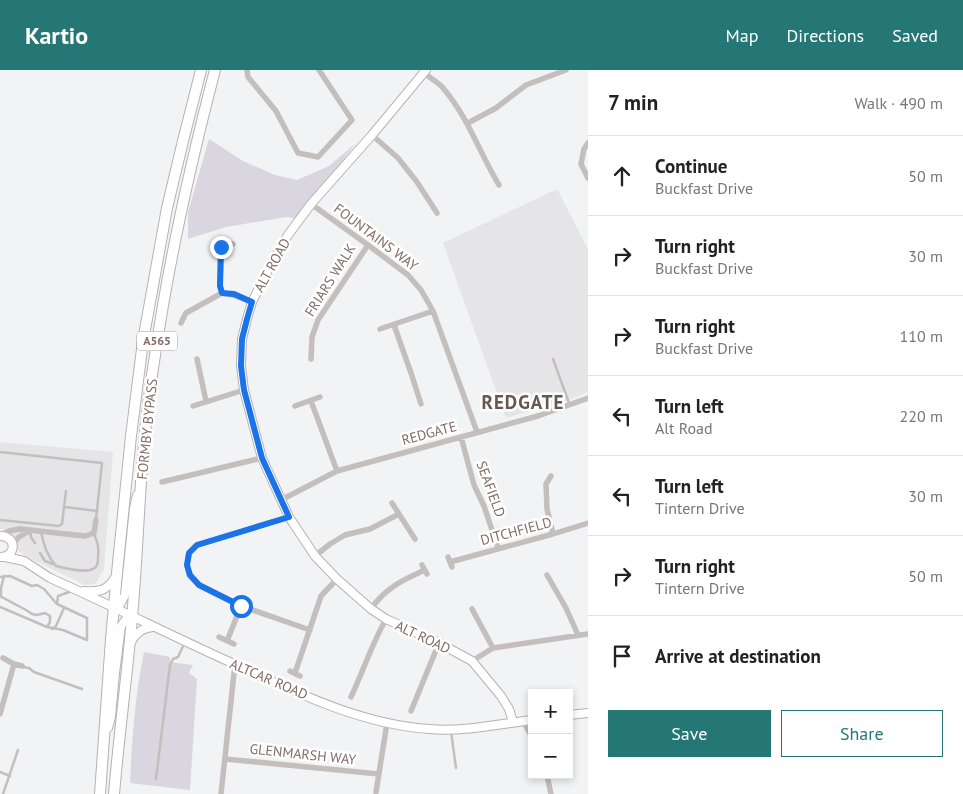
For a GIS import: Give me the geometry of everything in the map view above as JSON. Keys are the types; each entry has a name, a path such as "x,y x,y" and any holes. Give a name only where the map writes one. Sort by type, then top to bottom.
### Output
{"highway":[{"name":"FORMBY BYPASS","path":"100,794 117,573 143,341 167,208 201,70"},
{"name":"FORMBY BYPASS","path":"114,794 132,617 145,431 151,382 171,261 192,160 215,70"}],"main road":[{"name":"ALT ROAD","path":"425,72 311,204 288,236 270,266 252,302 242,339 241,366 244,390 262,458 289,517 315,556 337,579 371,609 386,619 472,661 509,708 512,722"},
{"path":"114,608 119,606 124,595 134,508 141,481"},
{"path":"0,535 9,538 13,545 11,553 3,557"},
{"name":"ALTCAR ROAD","path":"13,545 24,561"},
{"name":"ALTCAR ROAD","path":"3,557 24,561 50,578 290,689 386,723 430,730 451,730 528,720"},
{"path":"77,590 96,592 102,590 110,584 117,573"},
{"path":"104,744 111,717 121,626 126,619 132,617"},
{"path":"129,649 133,639 139,632 146,628 155,627"},
{"path":"573,715 588,713"}],"street":[{"path":"247,70 248,76 276,112 298,154 318,157 352,120 320,70"},
{"path":"468,123 496,108 526,86 566,70"},
{"path":"425,72 441,86 458,107 497,176 499,185"},
{"path":"372,135 398,158 417,182 437,213"},
{"path":"588,143 584,149 581,164 588,178"},
{"name":"FOUNTAINS WAY","path":"311,204 408,275 421,290 433,311 478,432"},
{"path":"222,293 220,286 221,247 233,244"},
{"name":"FRIARS WALK","path":"311,359 312,337 318,320 368,245"},
{"path":"181,323 186,313 222,293 234,294 252,302"},
{"path":"380,329 433,311"},
{"path":"394,325 421,404"},
{"path":"197,359 206,401"},
{"path":"193,406 244,390"},
{"path":"294,406 320,396"},
{"name":"REDGATE","path":"281,500 337,471 538,416 588,398"},
{"path":"311,400 337,471"},
{"name":"SEAFIELD","path":"461,438 474,485 484,506 498,548"},
{"path":"162,482 262,458"},
{"path":"551,476 543,482 553,534"},
{"path":"392,504 415,540"},
{"path":"315,556 345,535 370,529 399,514"},
{"path":"289,517 197,545 189,553 187,565 190,575 199,585 241,606 310,630"},
{"path":"0,535 16,530 85,536 94,533 96,520"},
{"name":"DITCHFIELD","path":"450,562 588,523"},
{"path":"13,545 19,537 30,531"},
{"path":"371,609 379,598 397,583 424,570"},
{"path":"547,575 554,584 578,635"},
{"path":"295,673 321,596 337,579"},
{"path":"554,584 560,581"},
{"path":"227,641 241,606"},
{"path":"472,609 493,648"},
{"path":"476,616 483,612"},
{"path":"351,697 375,638 386,619"},
{"path":"472,661 493,648 588,634"},
{"path":"219,637 234,644"},
{"path":"412,711 439,644"},
{"path":"3,658 22,666"},
{"path":"0,714 14,664"},
{"path":"221,794 235,664"},
{"path":"523,721 530,734"},
{"path":"376,792 386,723"},
{"name":"GLENMARSH WAY","path":"225,758 379,774"},
{"path":"547,779 551,794"}],"lane":[{"path":"553,359 570,405"},
{"path":"0,452 102,463 102,479 96,520"},
{"path":"0,520 59,526 62,524 66,491"},
{"path":"65,507 98,511"},
{"path":"30,531 35,543"},
{"path":"42,532 43,543 48,556 56,566"},
{"path":"40,553 44,560 56,566 87,571 93,570 97,566 99,549 94,533"},
{"path":"4,576 0,597 32,614 45,613 50,616 50,622 47,627"},
{"path":"0,577 10,576 32,586 37,585 44,589 57,604 86,618 87,640 56,626"},
{"path":"57,604 58,596 77,590"},
{"path":"0,607 52,629 63,630"},
{"path":"52,629 56,626 64,608"},
{"path":"156,779 170,665 173,659 178,657 186,642"},
{"path":"22,666 82,689"},
{"path":"451,730 456,768"},
{"path":"3,794 18,750"},
{"path":"0,772 10,776"}],"shaded area":[{"path":"209,139 243,161 275,175 297,180 329,166 356,143 299,219 287,217 226,227 188,239 188,212"},
{"path":"557,189 588,249 588,392 557,405 556,403 506,418 443,243"},
{"path":"0,442 113,452 104,569 95,584 85,585 27,557 16,549 17,540 4,529 0,529"},
{"path":"144,652 170,657 170,662 193,665 189,673 197,679 190,790 130,783 134,718"}],"district":[{"name":"REDGATE","path":"523,402"}],"route":[{"path":"221,247 220,286 222,293 234,294 252,302 242,339 241,366 244,390 262,458 289,517 197,545 189,553 187,565 190,575 199,585 241,606"}]}
